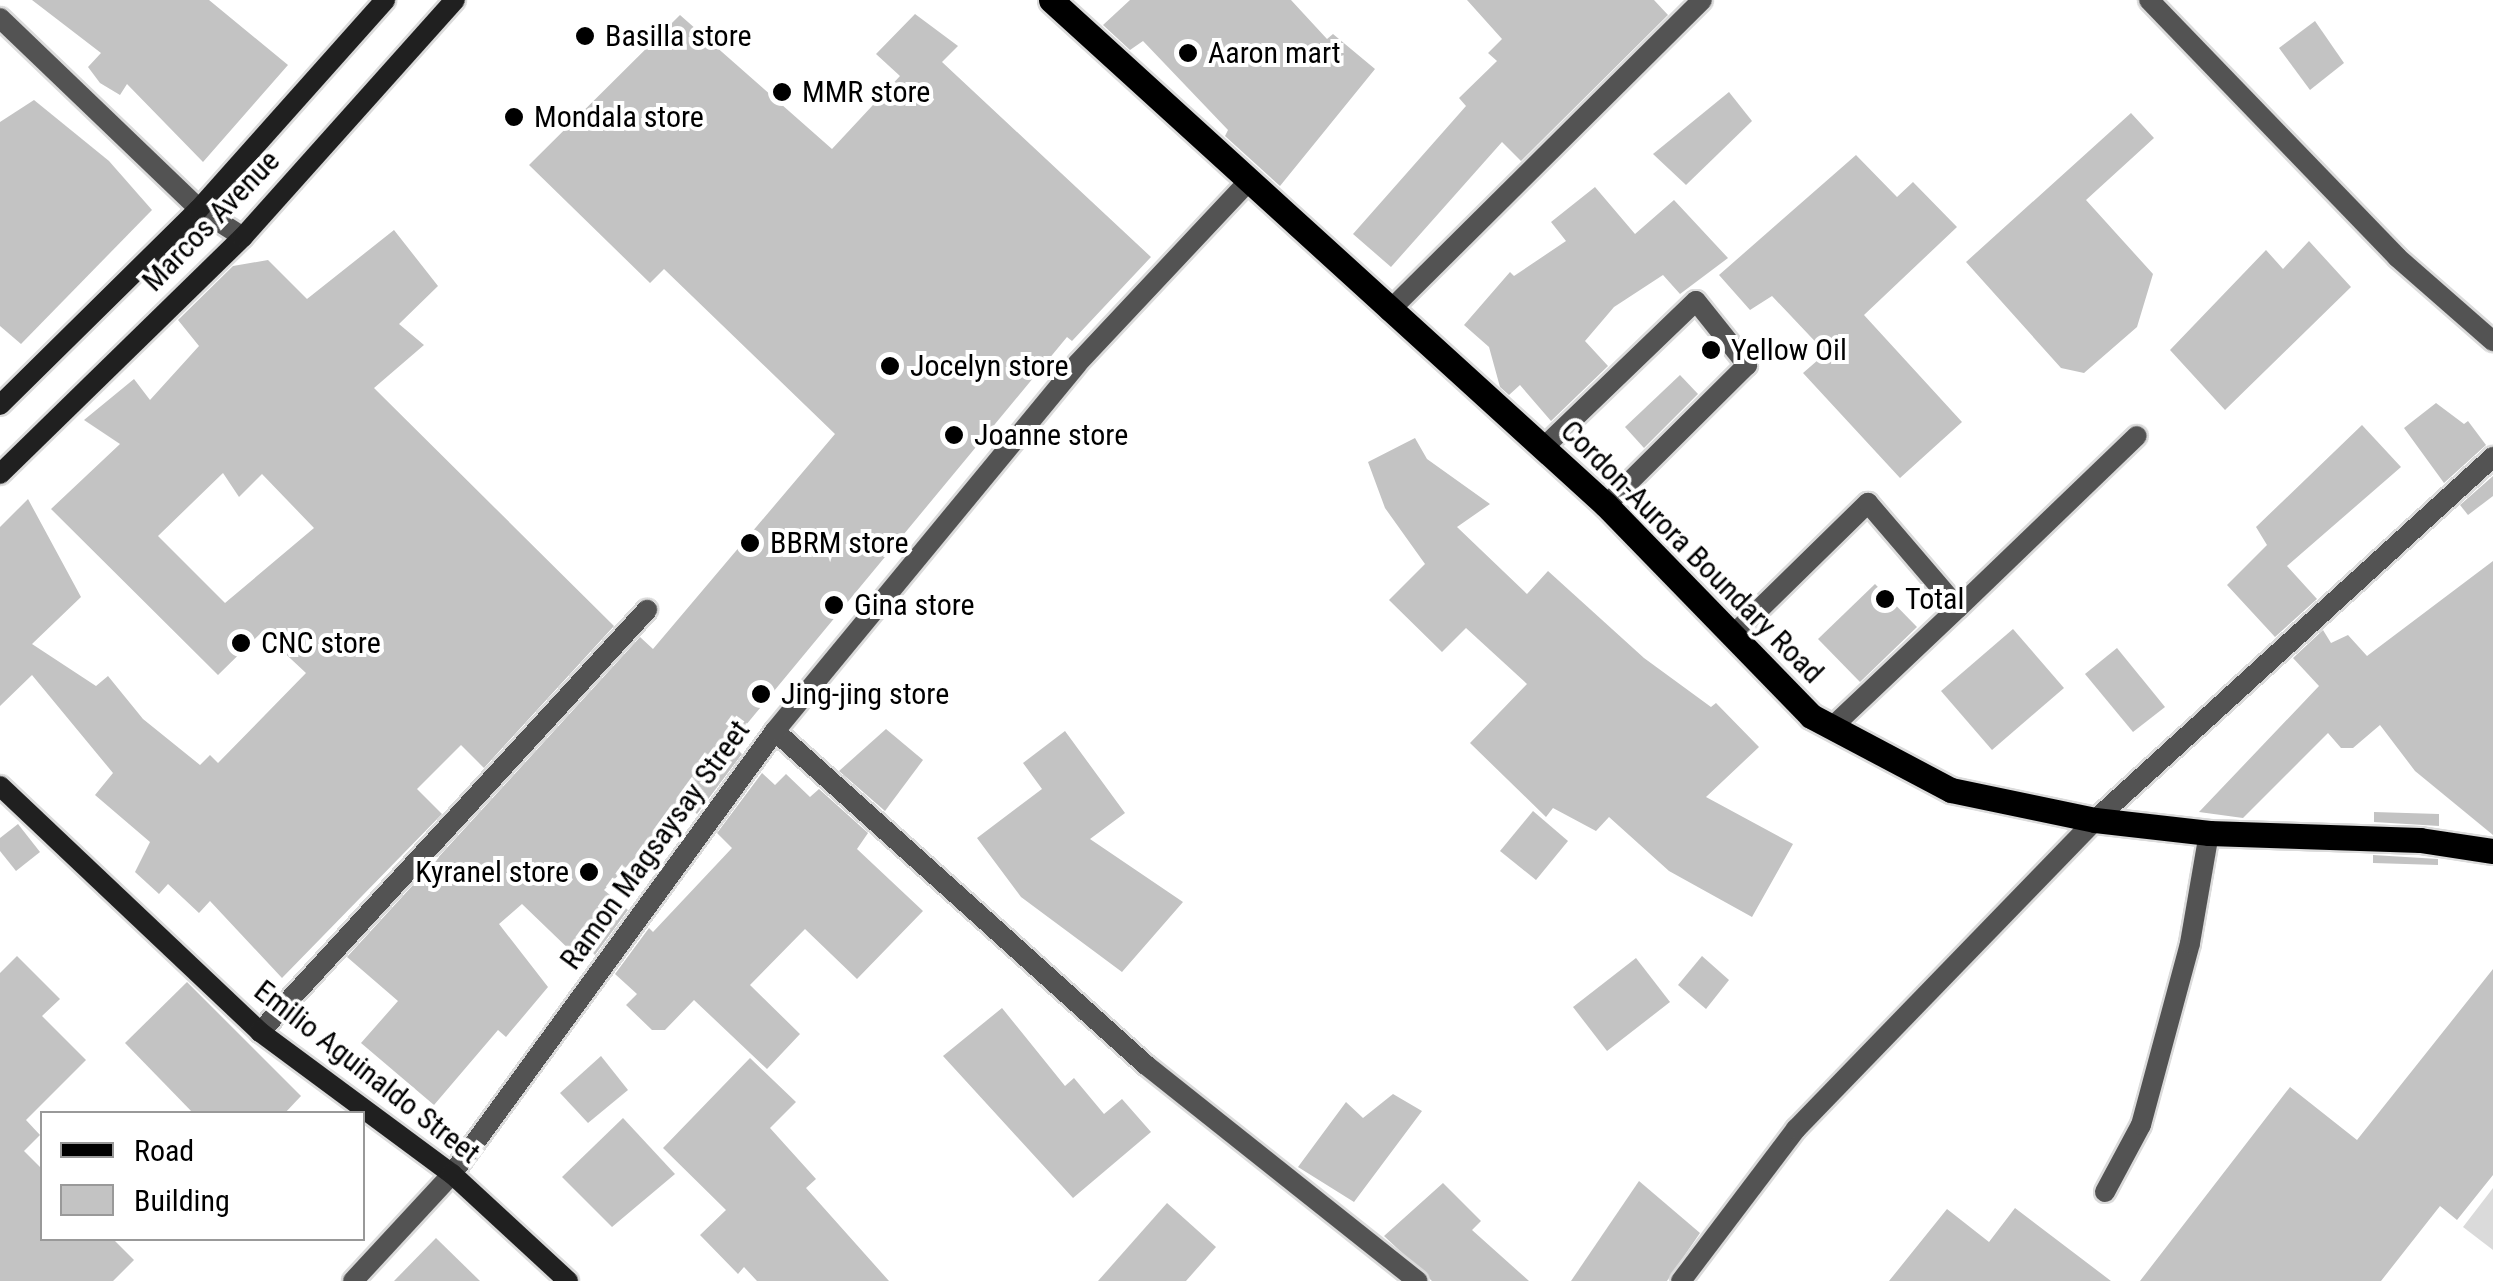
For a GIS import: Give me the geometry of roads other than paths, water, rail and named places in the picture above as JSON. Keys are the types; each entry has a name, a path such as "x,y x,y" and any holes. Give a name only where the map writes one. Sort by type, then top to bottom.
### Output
{"main road":[{"name":"Marcos Avenue","path":"0,405 200,209 385,0"},
{"name":"Marcos Avenue","path":"0,474 243,237 455,0"},
{"name":"Cordon-Aurora Boundary Road","path":"1051,0 1606,505 1811,716 1951,790 2095,820 2209,832 2420,840 2493,851"},
{"name":"Emilio Aguinaldo Street","path":"0,786 260,1032 452,1174 568,1281"}],"street":[{"path":"1389,311 1702,0"},
{"path":"2149,0 2397,257 2493,341"},
{"path":"0,18 200,209 243,237"},
{"name":"Ramon Magsaysay Street","path":"353,1281 452,1174 775,731 1076,364 1250,180"},
{"path":"1543,448 1696,301 1747,365 1606,505"},
{"path":"1832,727 2137,436"},
{"path":"1681,1281 1796,1129 2095,820 2493,457"},
{"path":"1732,635 1868,503 1958,608"},
{"path":"260,1032 646,610"},
{"path":"775,731 1146,1064 1418,1281"},
{"path":"2105,1192 2141,1125 2190,944 2209,832"}],"place":[{"name":"Basilla store","path":"585,36"},
{"name":"Aaron mart","path":"1188,53"},
{"name":"MMR store","path":"782,92"},
{"name":"Mondala store","path":"514,117"},
{"name":"Yellow Oil","path":"1711,350"},
{"name":"Jocelyn store","path":"890,366"},
{"name":"Joanne store","path":"954,435"},
{"name":"BBRM store","path":"750,543"},
{"name":"Total","path":"1885,599"},
{"name":"Gina store","path":"834,605"},
{"name":"CNC store","path":"241,643"},
{"name":"Jing-jing store","path":"761,694"},
{"name":"Kyranel store","path":"589,872"}]}
